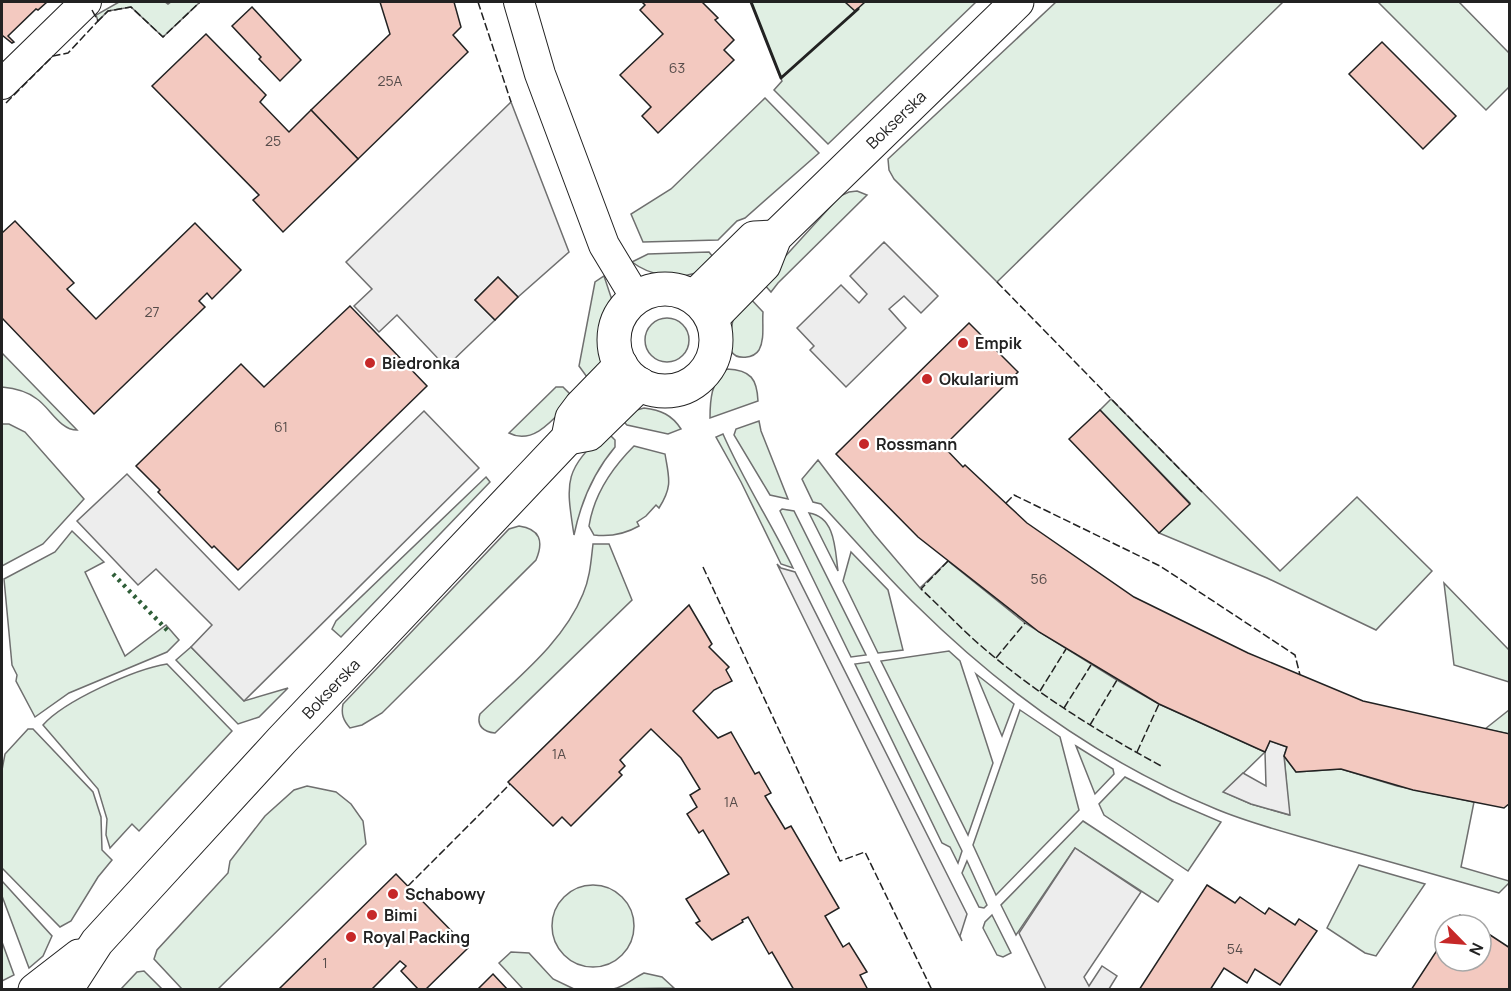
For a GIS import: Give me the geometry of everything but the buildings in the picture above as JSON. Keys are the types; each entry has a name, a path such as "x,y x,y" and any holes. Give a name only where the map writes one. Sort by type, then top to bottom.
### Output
{"street":[{"path":"2,84 86,2"},
{"path":"519,2 540,74 604,245 636,298"},
{"name":"Bokserska","path":"703,308 764,266 775,237 1017,2"},
{"path":"663,289 679,290 703,308 716,336 714,355 707,369 697,380 683,387 654,390 631,375 615,352 614,338 617,323 623,311 636,298 647,292 663,289"},
{"name":"Bokserska","path":"66,990 97,942 282,740 568,438 589,434 631,375"},
{"name":"Bokserska","path":"35,990 97,942"}],"green space":[{"path":"119,2 165,2 168,4 171,2 200,2 163,37 131,7 108,11 98,21 96,15"},
{"path":"751,2 976,2 828,144 774,90 782,81"},
{"path":"1056,2 1283,2 997,282 894,179 889,170 888,159"},
{"path":"1378,2 1459,2 1509,53 1509,87 1486,110"},
{"path":"765,98 819,153 745,218 737,221 718,240 643,242 631,214 671,189"},
{"path":"857,191 867,195 771,292 762,282 840,196"},
{"path":"709,252 717,262 688,275 662,275 632,262 648,254"},
{"path":"604,276 613,303 605,363 592,384 579,366 595,282"},
{"path":"747,295 763,312 763,336 757,353 741,357 730,349 731,330 734,314"},
{"path":"667,318 682,325 689,340 682,355 667,362 652,355 645,340 652,325"},
{"path":"2,353 77,430 60,423 33,396 20,390 2,387"},
{"path":"727,369 742,371 751,377 756,387 758,401 710,418 711,398 715,385"},
{"path":"556,387 563,387 574,398 553,420 528,436 509,433"},
{"path":"1111,399 1280,571 1357,497 1432,571 1376,630 1267,578 1159,533 1190,503 1100,410"},
{"path":"644,408 666,414 681,429 668,434 627,425 620,418"},
{"path":"759,421 788,499 770,495 734,435 736,429"},
{"path":"2,424 9,424 25,432 84,499 43,544 2,566"},
{"path":"606,431 615,440 615,447 600,467 589,488 574,535 569,500 571,477 582,456"},
{"path":"723,434 793,568 781,564 716,437"},
{"path":"634,446 665,454 669,482 666,494 659,508 656,505 637,522 639,526 634,529 612,535 594,535 589,526 599,493 611,473"},
{"path":"818,460 874,534 920,588 948,561 1025,623 1117,680 1159,704 1265,752 1224,792 1251,804 1289,815 1284,756 1296,772 1341,769 1397,786 1474,802 1461,867 1509,881 1509,883 1499,893 1245,820 1175,791 1095,747 1057,722 984,667 905,594 821,504 813,502 802,479"},
{"path":"486,477 490,482 341,637 332,629 336,621"},
{"path":"782,509 794,511 866,655 851,657 780,511"},
{"path":"809,513 818,516 829,528 835,545 838,571"},
{"path":"519,526 532,530 538,537 540,547 536,560 382,713 362,725 350,728 343,717 343,704 509,529"},
{"path":"72,531 104,562 85,572 125,656 166,625 179,640 167,652 69,693 35,717 16,681 17,675 12,665 4,579 55,552"},
{"path":"593,544 609,544 632,600 495,733 484,730 479,722 480,714 538,659 574,612 587,582"},
{"path":"851,552 888,590 903,650 878,653 843,581"},
{"path":"1444,583 1509,650 1509,682 1454,665"},
{"path":"191,647 244,701 288,688 259,717 238,724 176,660"},
{"path":"949,651 960,661 993,763 968,835 881,661"},
{"path":"869,662 962,851 958,863 950,847 942,843 855,664"},
{"path":"167,664 232,731 139,831 132,824 110,848 106,835 107,819 98,789 43,725 67,706 101,687 137,672"},
{"path":"976,674 1014,704 1002,736"},
{"path":"1020,710 1060,737 1079,810 996,895 973,845"},
{"path":"1509,710 1509,734 1485,729"},
{"path":"28,729 33,729 93,792 101,817 102,850 112,860 98,877 71,921 60,927 2,868 2,770 5,754"},
{"path":"1076,746 1113,769 1114,774 1095,794"},
{"path":"1125,777 1221,822 1188,871 1104,815 1099,804"},
{"path":"307,786 336,792 351,804 363,821 366,844 218,989 182,989 154,959 157,950 228,873 230,861 265,816 294,790"},
{"path":"1083,821 1173,880 1158,902 1075,848 1016,935 1001,905"},
{"path":"967,861 987,905 984,908 979,907 962,873"},
{"path":"1359,865 1425,884 1376,956 1365,953 1327,928"},
{"path":"2,881 52,936 43,956 29,968 2,896"},
{"path":"593,885 609,888 622,897 631,910 634,926 631,942 622,955 609,964 593,967 577,964 564,955 555,942 552,926 555,910 564,897 577,888"},
{"path":"992,915 1011,953 1003,957 997,955 983,928"},
{"path":"2,942 14,975 2,981"},
{"path":"511,952 529,953 553,979 574,989 523,989 499,963"},
{"path":"144,971 162,989 121,989 137,972"},
{"path":"644,973 662,977 674,988 613,989 621,986"}],"shaded area":[{"path":"511,102 569,252 518,297 498,277 475,300 495,320 446,367 397,315 379,332 354,306 372,289 346,262"},
{"path":"884,242 938,296 921,313 904,296 889,309 906,328 846,387 810,350 814,346 797,328 841,285 859,303 867,294 850,276"},
{"path":"424,411 479,468 244,701 191,647 212,625 156,569 138,585 77,521 127,474 239,590"},
{"path":"777,564 781,568 795,572 967,914 960,936 962,941"},
{"path":"1270,741 1287,747 1284,756 1290,815 1251,804 1223,792 1243,773 1266,786 1265,752"},
{"path":"1075,848 1141,892 1084,977 1089,986 1102,966 1117,976 1109,989 1046,989 1019,933"}],"hedge":[{"path":"113,574 168,631"}],"fence":[{"path":"92,10 98,21 108,11 131,7 163,37 200,2"},
{"path":"478,2 511,102"},
{"path":"6,103 53,56 68,53 98,21"},
{"path":"997,282 1202,492"},
{"path":"1006,503 1014,495 1160,566 1295,655 1300,675"},
{"path":"948,561 921,589 978,644 1050,699 1094,728 1163,767"},
{"path":"703,567 840,861 865,852 932,990"},
{"path":"996,658 1025,623"},
{"path":"1040,691 1066,649"},
{"path":"1064,708 1091,665"},
{"path":"1090,725 1117,680"},
{"path":"1137,752 1159,704"},
{"path":"408,886 510,784"}],"wall":[{"path":"751,2 781,78 858,9"}],"place":[{"name":"Empik","path":"963,343"},
{"name":"Biedronka","path":"370,363"},
{"name":"Okularium","path":"927,379"},
{"name":"Rossmann","path":"864,444"},
{"name":"Schabowy","path":"393,894"},
{"name":"Bimi","path":"372,915"},
{"name":"Royal Packing","path":"351,937"}]}
